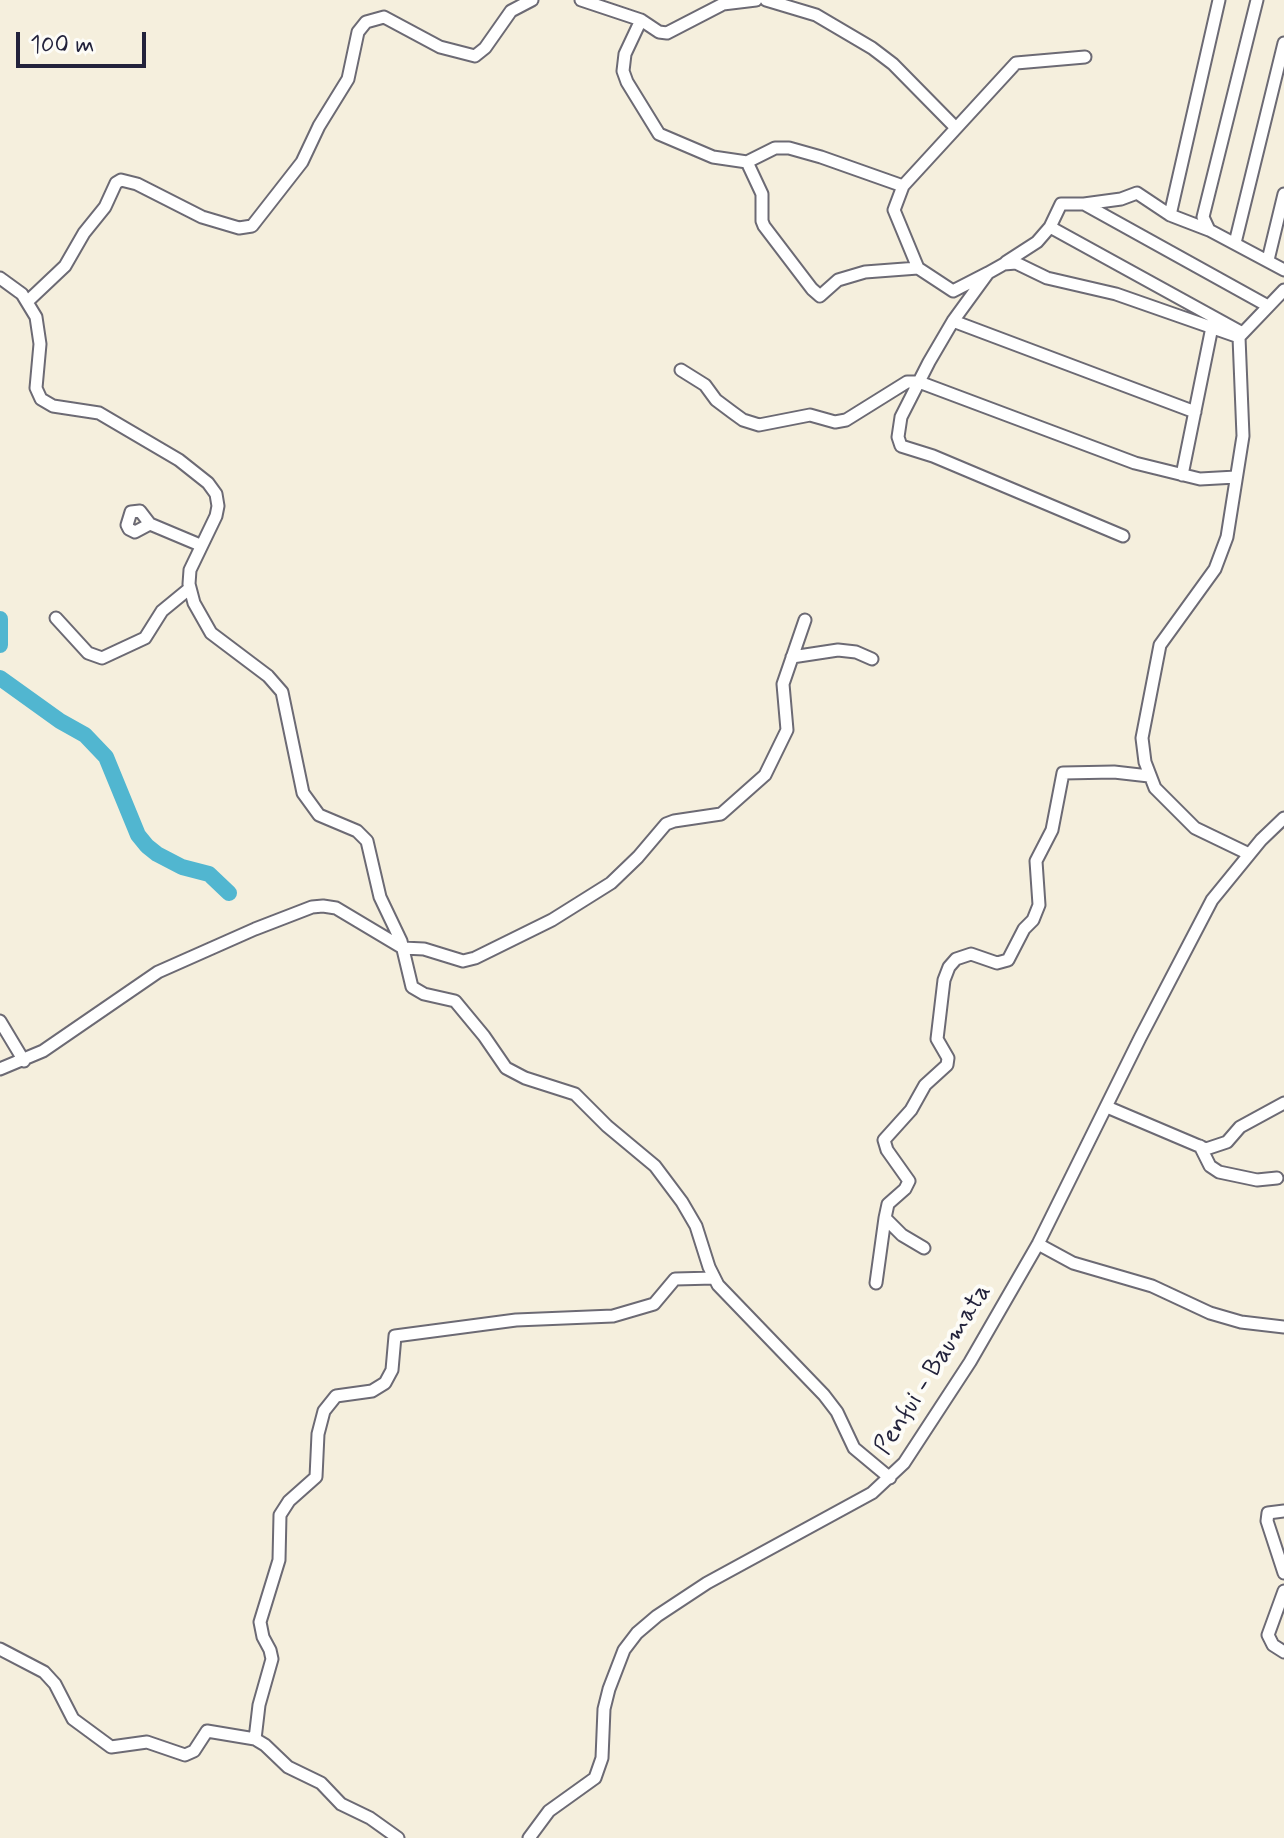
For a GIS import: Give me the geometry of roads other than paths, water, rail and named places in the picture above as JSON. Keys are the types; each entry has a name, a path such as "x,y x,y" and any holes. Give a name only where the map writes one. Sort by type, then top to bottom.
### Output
{"street":[{"path":"28,301 65,266 84,233 105,207 116,183 121,180 137,184 202,217 234,227 252,226 302,162 319,126 348,79 358,32 366,22 384,17 440,47 475,56 482,52 511,11 532,0"},
{"path":"581,0 641,20 659,32 667,33 723,4 756,0"},
{"path":"766,0 816,15 872,48 893,64 956,128"},
{"path":"1170,215 1219,0"},
{"path":"1209,230 1203,217 1257,0"},
{"path":"641,20 625,54 623,71 659,134 713,157 747,162 775,148 789,148 903,186"},
{"path":"1235,243 1284,43"},
{"path":"1085,57 1016,63 903,186 894,210 918,268 953,291 1037,242 1050,227 1061,204 1121,199 1137,193 1170,215 1209,230 1284,270"},
{"path":"747,162 762,194 764,226 819,295 823,296 838,280 849,275 918,268"},
{"path":"1268,260 1284,194"},
{"path":"1084,204 1268,306"},
{"path":"1050,227 1241,335"},
{"path":"1004,264 1016,263 1047,278 1116,294 1241,335"},
{"path":"988,273 953,321 901,417 898,437 901,446 933,456 1123,536"},
{"path":"0,278 28,301 36,317 39,335 38,397 53,406 99,413 179,460 208,483 216,494 218,511 190,570 190,588 198,613 211,633 268,676 282,692 303,793 319,815 364,837 380,897 403,948 409,981 415,990 455,1001 506,1068 580,1098 607,1126 655,1166 696,1226 714,1278 742,1312 824,1395 837,1412 854,1448 890,1478"},
{"path":"1249,854 1195,828 1155,788 1149,776 1142,738 1156,658 1164,638 1215,569 1227,537 1243,421 1241,335 1284,290"},
{"path":"953,321 1195,412"},
{"path":"1182,475 1212,327"},
{"path":"681,370 705,385 720,405 743,420 759,425 810,415 835,422 846,420 907,382 919,382 1135,463 1200,479 1236,477"},
{"path":"150,524 200,545"},
{"path":"56,618 88,653 102,658 145,638 162,611 190,588"},
{"path":"0,1069 43,1051 158,972 312,907 336,908 403,948 424,949 463,961 552,920 611,883 669,822 724,812 768,772 786,734 788,724 782,692 805,620"},
{"path":"792,657 838,650 856,652 872,659"},
{"path":"876,1283 886,1207 909,1181 884,1140 911,1110 925,1085 947,1065 948,1058 937,1039 944,980 949,967 956,959 971,954 997,963 1008,960 1024,929 1033,920 1039,905 1036,861 1052,830 1062,775 1071,771 1149,776"},
{"name":"Penfui - Baumata","path":"529,1838 549,1811 595,1778 602,1758 604,1709 609,1689 624,1650 637,1633 707,1583 872,1493 904,1463 970,1362 1038,1244 1212,900 1249,854 1284,818"},
{"path":"0,1021 24,1061"},
{"path":"1107,1107 1200,1146 1215,1147 1227,1142 1240,1127 1284,1103"},
{"path":"1200,1146 1210,1166 1219,1172 1257,1180 1277,1178"},
{"path":"885,1218 902,1235 924,1248"},
{"path":"1038,1244 1073,1263 1152,1286 1210,1313 1241,1322 1284,1327"},
{"path":"255,1739 259,1705 272,1659 260,1622 279,1560 280,1515 289,1501 316,1477 320,1424 334,1398 372,1391 385,1383 392,1370 395,1336 516,1320 613,1316 654,1304 675,1279 714,1278"},
{"path":"1284,1511 1272,1512 1267,1517 1284,1573"},
{"path":"1284,1591 1268,1629 1273,1645 1284,1652"},
{"path":"0,1649 44,1672 55,1684 73,1719 111,1747 147,1742 185,1755 194,1751 207,1731 255,1739 288,1767 321,1783 341,1804 367,1816 398,1838"}],"waterway":[{"path":"0,619 0,645"},
{"path":"0,678 85,735 106,757 138,835 147,846 182,867 209,874 229,893"}]}
